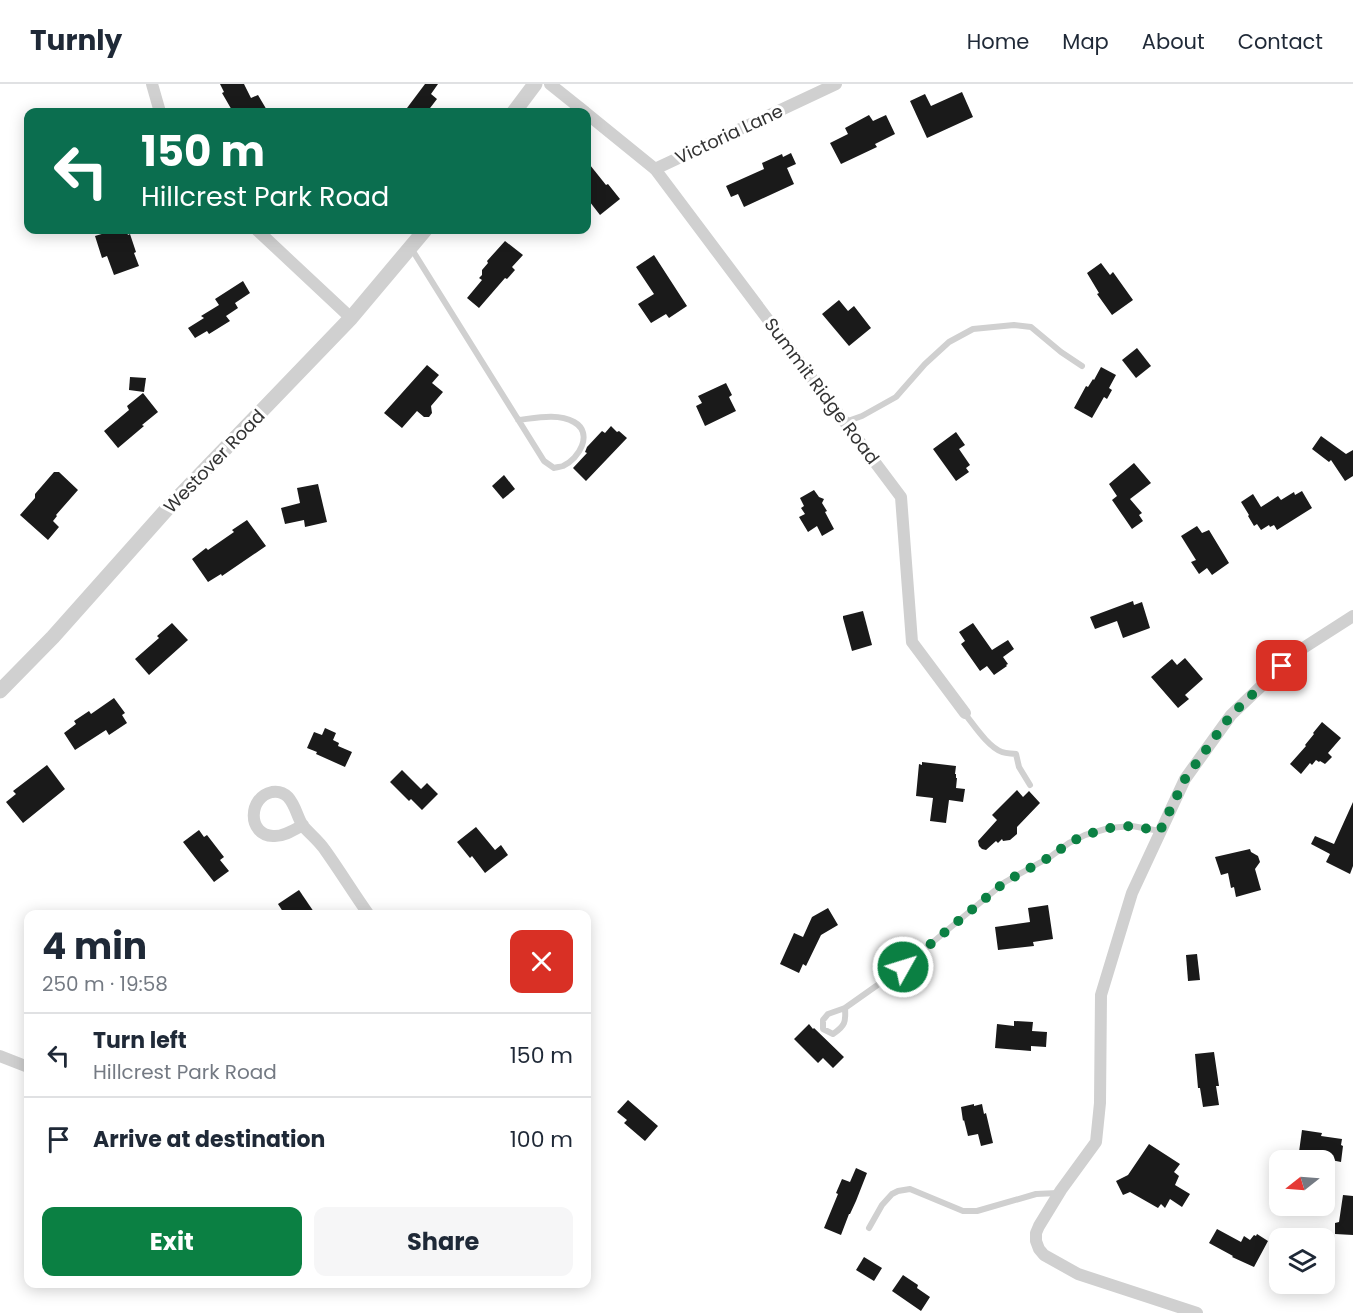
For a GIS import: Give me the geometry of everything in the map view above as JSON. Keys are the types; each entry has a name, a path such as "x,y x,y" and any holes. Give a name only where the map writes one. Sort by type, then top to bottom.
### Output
{"street":[{"path":"152,84 159,108"},
{"path":"517,108 535,84"},
{"name":"Summit Ridge Road","path":"550,84 580,108"},
{"name":"Victoria Lane","path":"656,169 836,84"},
{"name":"Summit Ridge Road","path":"591,117 656,169 901,497 912,642 964,713"},
{"path":"261,234 351,318"},
{"name":"Westover Road","path":"0,691 53,637 167,509 351,318 422,234"},
{"path":"1197,1313 1078,1274 1044,1255 1036,1241 1036,1233 1059,1193 1096,1142 1100,1103 1101,995 1132,893 1185,779 1231,715 1297,652 1353,616"},
{"path":"303,825 324,848 366,910"},
{"path":"0,1056 24,1065"}],"lane":[{"path":"410,248 544,461 554,468 563,466 573,459 583,446 584,435 581,427 573,421 561,417 519,420"},
{"path":"845,422 862,416 896,397 925,364 950,342 973,329 1014,325 1031,327 1082,366"},
{"path":"964,713 990,744 1004,753 1016,754 1019,767 1030,785"},
{"path":"845,1008 846,1018 843,1028 833,1034 823,1029 823,1020 828,1014 845,1008 903,967 1005,882 1050,857 1069,843 1085,835 1110,828 1131,826 1160,831"},
{"path":"869,1228 882,1205 898,1191 910,1189 963,1211 978,1211 1036,1194 1059,1193"}],"building":[{"path":"220,84 244,84 251,98 258,95 266,108 231,108 222,93 224,92"},
{"path":"425,84 438,84 431,94 437,99 430,108 407,108"},
{"path":"962,92 973,117 927,138 910,101 925,94 931,106"},
{"path":"869,115 873,121 886,115 895,134 875,144 877,147 841,164 830,143 848,134 845,128"},
{"path":"791,153 796,164 787,168 794,184 744,207 738,194 731,197 726,186 764,169 762,163 782,154 783,157"},
{"path":"591,166 620,199 600,215 591,203"},
{"path":"130,234 139,266 114,275 107,256 102,258 95,236"},
{"path":"505,241 523,255 512,267 515,270 479,308 467,298 482,280 479,278 487,261"},
{"path":"654,255 687,306 669,318 666,314 651,323 638,304 654,294 636,267"},
{"path":"1101,263 1110,275 1113,272 1133,300 1112,315 1097,294 1099,293 1087,273"},
{"path":"243,281 250,293 235,303 238,308 226,316 230,321 209,334 207,331 195,338 188,328 204,318 201,316 219,305 215,299"},
{"path":"839,300 848,311 854,306 871,328 849,346 822,314"},
{"path":"1137,348 1151,366 1136,378 1122,360"},
{"path":"427,365 439,375 432,383 443,392 431,406 432,413 429,417 424,417 417,411 402,428 384,413"},
{"path":"1101,367 1116,375 1109,388 1112,390 1107,399 1104,397 1092,418 1074,408 1086,386 1088,387 1094,380"},
{"path":"130,377 146,378 144,392 129,390"},
{"path":"726,383 732,395 729,397 736,411 705,426 696,406 702,403 698,396"},
{"path":"143,393 158,412 118,448 104,431 129,410 127,406"},
{"path":"611,426 627,438 586,481 573,468 587,453 585,452 587,447 602,431 605,433"},
{"path":"956,432 965,445 959,449 970,465 966,468 969,472 956,481 933,449"},
{"path":"1321,436 1346,454 1353,450 1353,476 1345,481 1331,460 1329,462 1312,449"},
{"path":"1134,463 1151,483 1130,499 1142,513 1139,515 1143,521 1132,529 1112,500 1117,496 1109,484"},
{"path":"54,472 59,472 78,490 56,515 53,521 59,527 48,540 20,515"},
{"path":"504,475 515,489 503,499 492,486"},
{"path":"318,484 327,522 305,527 304,520 285,524 281,508 300,503 297,488"},
{"path":"814,490 819,497 824,499 822,503 827,511 825,512 834,529 822,536 817,526 808,532 799,517 805,514 801,508 804,506 800,498"},
{"path":"1302,491 1312,508 1277,530 1274,525 1261,530 1257,524 1254,526 1241,502 1253,494 1261,507 1278,496 1281,500 1294,492 1295,495"},
{"path":"247,520 266,546 222,576 221,574 208,582 192,559 234,532 232,530"},
{"path":"1197,526 1202,533 1209,530 1229,563 1212,575 1207,568 1199,574 1191,562 1196,560 1181,536"},
{"path":"1133,601 1134,605 1142,602 1150,628 1123,638 1117,621 1095,629 1090,617"},
{"path":"863,611 872,645 852,651 843,616"},
{"path":"172,623 188,640 149,675 135,659"},
{"path":"973,623 992,650 1008,640 1014,649 1003,657 1007,666 994,675 987,666 980,671 961,644 965,641 959,632"},
{"path":"1185,658 1203,679 1185,695 1189,699 1178,708 1151,677 1172,659 1177,665"},
{"path":"114,698 125,713 122,715 127,723 109,735 106,730 75,750 64,733 76,724 74,721 89,711 91,714"},
{"path":"1322,722 1341,738 1328,753 1332,757 1325,764 1316,760 1312,765 1310,763 1301,774 1290,764 1306,746"},
{"path":"325,728 336,733 333,740 339,743 338,746 352,752 345,767 307,748 314,732 322,735"},
{"path":"922,762 956,766 956,788 965,789 963,802 949,800 946,823 930,821 933,798 916,796 919,764 922,765"},
{"path":"47,765 65,789 23,823 6,802 16,794 13,791"},
{"path":"402,770 421,789 427,783 438,794 422,810 390,782"},
{"path":"1017,790 1023,797 1029,791 1040,803 1017,827 1017,834 1010,840 1003,841 1002,839 986,850 982,849 978,841 997,820 992,815"},
{"path":"1353,802 1353,866 1350,874 1326,862 1330,854 1311,844 1315,836 1334,844"},
{"path":"476,827 495,850 501,845 508,855 485,873 457,842"},
{"path":"199,830 204,837 207,835 224,857 220,860 229,871 214,882 183,842"},
{"path":"1250,849 1258,856 1260,862 1255,869 1261,890 1236,897 1234,887 1231,888 1228,873 1221,875 1215,857"},
{"path":"299,890 313,910 282,910 278,904"},
{"path":"1048,905 1053,939 1033,942 1034,946 998,950 995,927 1030,922 1028,908"},
{"path":"828,908 838,925 821,935 806,966 803,964 799,973 780,964 794,933 803,937 812,917"},
{"path":"1197,954 1200,980 1188,981 1186,955"},
{"path":"1014,1021 1033,1022 1032,1031 1047,1032 1046,1047 1031,1046 1031,1051 995,1048 997,1024 1014,1026"},
{"path":"809,1024 844,1057 833,1068 823,1058 818,1063 794,1039"},
{"path":"1214,1052 1219,1105 1203,1107 1200,1088 1198,1088 1195,1054"},
{"path":"628,1100 658,1126 645,1141 624,1123 627,1120 617,1112"},
{"path":"974,1104 974,1106 982,1104 993,1143 981,1146 978,1134 968,1136 961,1107"},
{"path":"1302,1130 1342,1139 1341,1162 1335,1161 1335,1150 1299,1150"},
{"path":"1149,1144 1180,1164 1174,1172 1179,1176 1175,1185 1190,1194 1182,1207 1170,1199 1165,1208 1161,1204 1158,1208 1130,1192 1123,1195 1116,1181 1128,1175"},
{"path":"856,1168 867,1173 841,1235 824,1228 842,1179 850,1182"},
{"path":"1343,1195 1353,1196 1353,1235 1335,1234 1335,1223 1339,1222"},
{"path":"1217,1229 1241,1242 1244,1236 1250,1240 1257,1234 1268,1241 1254,1267 1209,1243"},
{"path":"864,1257 882,1268 874,1281 856,1270"},
{"path":"903,1275 930,1297 921,1311 892,1291"}],"route":[{"path":"903,967 1005,882 1050,857 1069,843 1085,835 1110,828 1131,826 1160,831 1185,779 1231,715 1282,666"}]}
